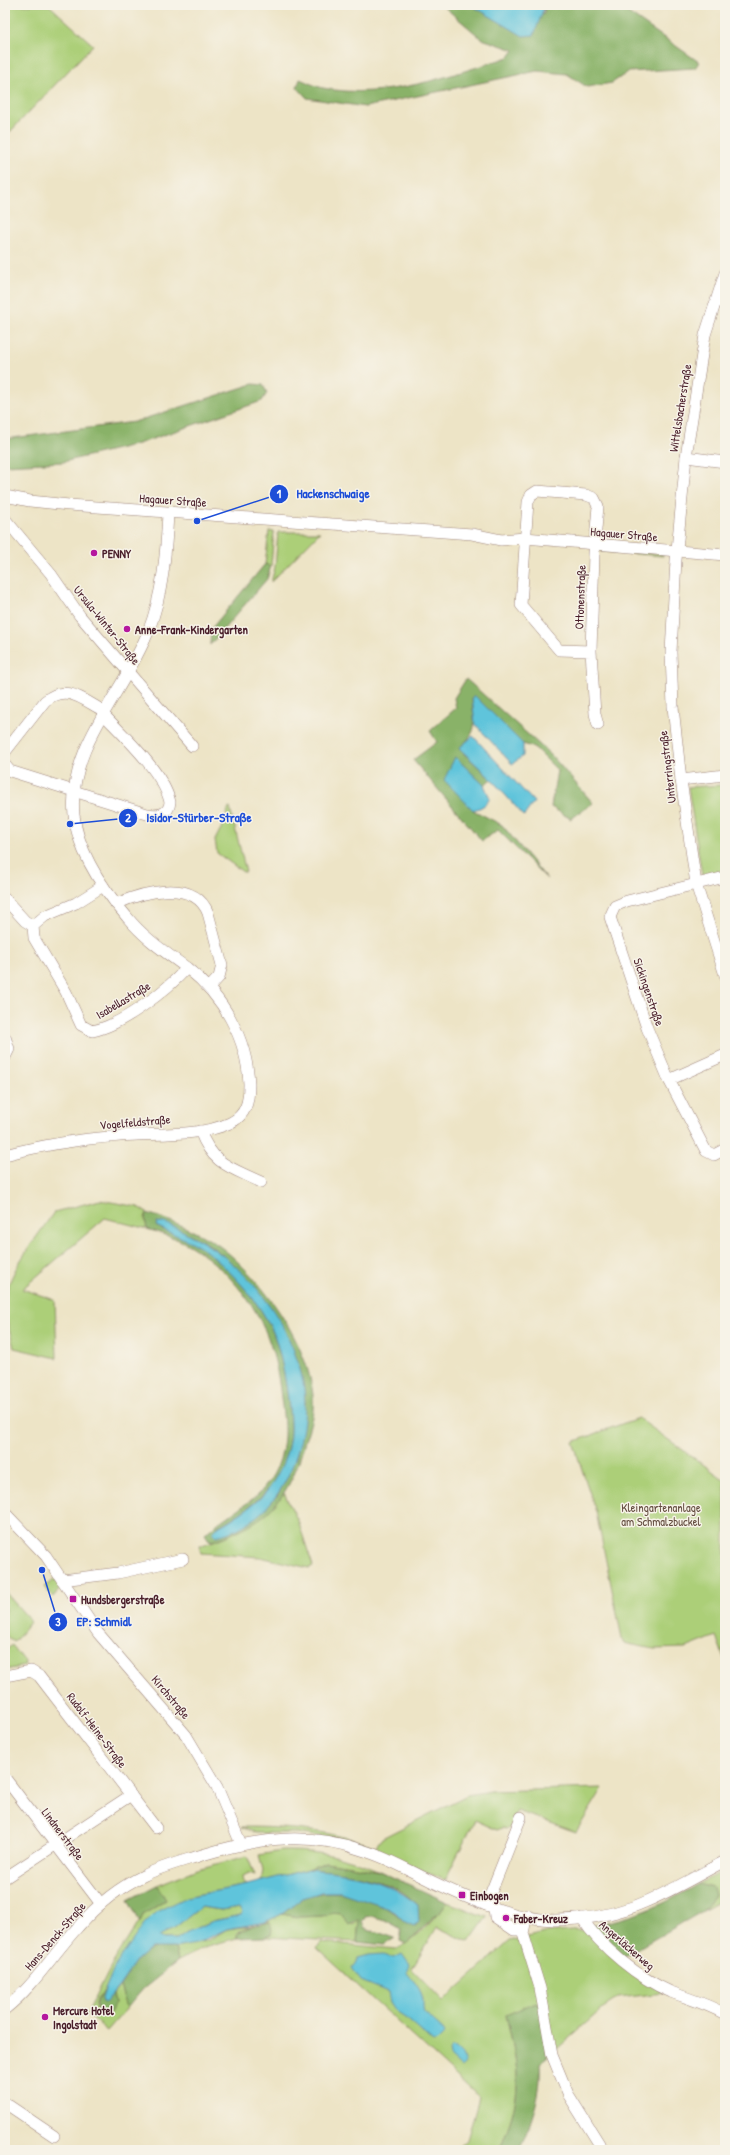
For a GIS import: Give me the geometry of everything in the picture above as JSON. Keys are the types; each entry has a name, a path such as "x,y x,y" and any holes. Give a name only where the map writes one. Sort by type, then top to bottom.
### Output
{"street":[{"name":"Wittelsbacherstraße","path":"677,551 686,457 705,335 725,273"},
{"path":"686,457 725,462"},
{"name":"Ottonenstraße","path":"523,538 528,502 534,493 541,491 586,495 594,498 598,506 591,651 595,714 598,725"},
{"name":"Hagauer Straße","path":"5,496 30,501 69,505 290,522 322,522 483,535 500,540 523,538 725,555"},
{"path":"116,904 146,894 163,892 190,893 197,897 208,913 222,965 219,977 209,988 187,968 139,931 116,904 103,886 86,856 76,829 73,792 84,754 104,712 148,633 158,603 164,564 168,513"},
{"name":"Ursula-Winter-Straße","path":"5,519 51,574 80,616 192,746"},
{"path":"523,538 520,600 522,608 559,650 591,651"},
{"name":"Unterringstraße","path":"677,551 671,652 673,707 680,780 696,884 725,974"},
{"path":"5,752 45,701 52,695 61,692 72,694 104,712 150,766 169,797 170,806 161,814 147,814 10,771 5,765"},
{"path":"680,780 725,775"},
{"name":"Sickingenstraße","path":"725,877 627,901 615,906 610,917 647,1028 669,1080 706,1151 714,1156 725,1149"},
{"path":"5,899 25,921 33,926 45,916 76,903 103,886"},
{"name":"Isabellastraße","path":"33,926 34,938 66,992 81,1025 92,1031 105,1027 141,1006 175,980 187,968"},
{"name":"Vogelfeldstraße","path":"5,1155 83,1140 119,1136 200,1131 230,1123 238,1118 246,1108 249,1093 246,1062 237,1033 224,1007 209,988"},
{"path":"5,1037 9,1050 5,1057"},
{"path":"669,1080 725,1056"},
{"path":"200,1131 205,1144 216,1159 261,1182"},
{"name":"Kirchstraße","path":"5,1513 35,1543 98,1633 186,1735 217,1787 241,1844"},
{"path":"62,1580 118,1573 183,1559"},
{"name":"Rudolf-Heine-Straße","path":"5,1676 31,1671 39,1676 156,1828"},
{"name":"Lindnerstraße","path":"5,1778 101,1904"},
{"path":"5,1878 131,1795"},
{"path":"521,1817 490,1906 495,1916 514,1930 519,1930 526,1920"},
{"name":"Hans-Denck-Straße","path":"5,2009 27,1990 78,1927 101,1904 144,1876 186,1860 241,1844 277,1838 306,1838 335,1842 366,1851 453,1892 526,1920"},
{"path":"526,1920 582,1918 614,1913 637,1907 662,1896 725,1861"},
{"name":"Angerläckerweg","path":"582,1918 591,1932 647,1980 725,2014"},
{"path":"526,1920 523,1934 540,1988 554,2062 568,2094 603,2150"},
{"path":"5,2103 54,2136"}],"green space":[{"path":"5,5 49,5 93,45 5,137"},
{"path":"442,5 471,5 501,22 544,13 545,5 617,5 699,62 695,68 628,72 612,83 587,87 567,74 537,71 365,107 307,98 297,87 300,79 323,88 346,91 394,89 441,78 509,57 514,50 482,39"},
{"path":"253,384 263,385 267,393 262,401 138,444 63,462 5,465 5,439 134,422"},
{"path":"269,531 274,532 271,566 265,564"},
{"path":"278,532 320,532 271,582 275,567"},
{"path":"605,549 663,554 663,556 601,551"},
{"path":"265,564 271,566 267,579 210,645 211,629"},
{"path":"466,679 551,755 593,803 571,819 551,807 557,770 535,748 523,744 473,696 473,731 466,742 459,749 491,779 484,785 455,758 473,810 502,825 547,879 498,830 482,841 413,760 437,742 430,731 456,708 454,698"},
{"path":"725,785 725,870 702,875 688,787"},
{"path":"230,808 246,872 243,872 217,853 215,840 226,819 228,809"},
{"path":"100,1200 138,1207 147,1213 145,1218 147,1229 105,1218 22,1289 55,1300 57,1358 14,1348 6,1318 5,1300 7,1289 18,1266 54,1212"},
{"path":"147,1213 165,1219 210,1240 235,1259 252,1276 284,1318 306,1365 312,1388 313,1410 310,1425 300,1458 287,1488 275,1505 254,1523 213,1541 209,1540 205,1534 221,1520 256,1496 264,1488 270,1480 280,1459 284,1440 284,1420 275,1361 257,1314 248,1299 236,1285 213,1262 191,1246 179,1240 147,1229 145,1218","holes":["156,1226 189,1234 208,1244 225,1257 260,1293 287,1336 305,1402 296,1458 277,1496 217,1527 254,1503 267,1491 278,1475 285,1458 289,1442 289,1402 280,1355 273,1332 268,1321 254,1300 230,1272 206,1251"]},
{"name":"Kleingartenanlage am Schmalzbuckel","path":"638,1418 725,1480 725,1661 716,1636 686,1648 654,1649 623,1643 596,1512 573,1442"},
{"path":"284,1493 298,1521 313,1566 309,1568 260,1557 201,1553 199,1546 246,1527 266,1513"},
{"path":"55,1579 61,1588 53,1597 44,1587"},
{"path":"5,1592 31,1621 14,1642 5,1635"},
{"path":"12,1645 26,1663 25,1666 5,1670 5,1651"},
{"path":"603,1788 576,1832 517,1811 510,1828 507,1829 502,1828 497,1830 475,1820 445,1880 354,1842 297,1833 256,1833 241,1827 292,1829 326,1833 359,1841 375,1847 382,1838 467,1795 490,1791"},
{"path":"281,1851 312,1852 357,1862 379,1871 326,1862 308,1869 261,1882 263,1870 259,1855"},
{"path":"247,1856 255,1875 249,1873 243,1876 244,1883 247,1885 186,1897 115,1966 105,1990 98,1997 95,2007 99,2016 115,2003 113,1994 120,1986 127,2008 107,2031 87,2014 111,1966 143,1915 166,1900 157,1885 197,1869"},
{"path":"326,1862 379,1871 447,1902 438,1914 406,1944 400,1941 401,1930 398,1927 385,1920 371,1916 365,1917 362,1923 365,1928 395,1938 384,1945 357,1942 359,1920 349,1925 341,1914 334,1913 322,1916 298,1917 282,1914 305,1897 331,1892 345,1893 372,1900 384,1906 405,1922 418,1905 399,1890 378,1881 344,1873 309,1869"},
{"path":"725,1870 725,1898 703,1911 715,1896 712,1888 698,1884"},
{"path":"698,1884 713,1888 715,1896 703,1911 623,1957 592,1925 635,1915 672,1899"},
{"path":"157,1885 166,1900 143,1915 140,1922 128,1900"},
{"path":"447,1902 487,1917 469,1942 437,1927 412,1969 443,2001 510,1941 544,1933 584,1930 664,1993 618,1998 603,2008 548,2057 506,2015 517,2068 517,2083 513,2113 499,2150 456,2150 467,2140 479,2097 317,1948 321,1942 396,1949 404,1945 418,1934 436,1916"},
{"path":"201,1907 221,1910 240,1907 243,1912 241,1915 213,1921 187,1932 177,1939 163,1939 158,1936 174,1928"},
{"path":"334,1913 341,1914 353,1925 359,1920 357,1942 265,1937 271,1934 270,1922 265,1922 282,1914 298,1917 322,1916"},
{"path":"270,1922 272,1928 271,1934 265,1937 237,1938 237,1933 252,1926"},
{"path":"252,1926 237,1932 237,1938 211,1945 178,1961 175,1948 209,1940 227,1929"},
{"path":"158,1947 175,1948 178,1961 143,1989 127,2008 120,1986 140,1957 151,1949"},
{"path":"105,1990 102,1997 106,2002 113,1994 115,2003 110,2013 105,2016 99,2016 97,2002"},
{"path":"536,2002 542,2005 548,2057 540,2063 538,2097 528,2129 519,2150 499,2150 513,2113 517,2083 517,2068 506,2015"}],"water":[{"path":"471,5 545,5 534,35 523,36"},
{"path":"474,695 523,744 523,756 512,764 475,724 472,698"},
{"path":"473,736 534,802 524,816 491,779 459,748"},
{"path":"455,757 484,785 490,798 485,805 473,810 444,780"},
{"path":"157,1222 162,1222 177,1228 215,1250 233,1264 250,1281 278,1318 289,1339 303,1382 305,1408 302,1434 295,1459 285,1482 272,1501 256,1517 237,1529 216,1536 213,1532 217,1528 248,1508 265,1493 276,1478 283,1463 288,1447 290,1418 283,1370 273,1332 268,1321 247,1291 230,1272 206,1251 156,1226"},
{"path":"309,1869 339,1872 367,1878 393,1888 418,1905 419,1922 415,1926 405,1922 395,1912 387,1908 340,1892 322,1892 303,1898 282,1914 265,1922 227,1929 195,1944 175,1948 151,1948 137,1960 120,1985 106,2002 103,2003 102,1997 115,1966 144,1924 156,1912 186,1897 247,1885","holes":["201,1907 221,1910 240,1907 243,1912 241,1915 213,1921 187,1932 177,1939 163,1939 159,1936 174,1928"]},
{"path":"383,1954 394,1958 402,1954 410,1965 407,1973 417,1985 421,1993 424,2013 443,2030 444,2034 437,2041 433,2042 408,2020 396,2012 390,2003 388,1992 361,1981 352,1969 358,1958 369,1955"},
{"path":"452,2048 456,2049 462,2055 465,2063 461,2067 450,2057 449,2051"}],"place":[{"name":"Hackenschwaige","path":"197,521"},
{"name":"PENNY","path":"94,553"},
{"name":"Anne-Frank-Kindergarten","path":"127,629"},
{"name":"Isidor-Stürber-Straße","path":"70,824"},
{"name":"EP: Schmidl","path":"42,1570"},
{"name":"Hundsbergerstraße","path":"73,1599"},
{"name":"Einbogen","path":"462,1895"},
{"name":"Faber-Kreuz","path":"506,1918"},
{"name":"Mercure Hotel Ingolstadt","path":"45,2017"}]}
